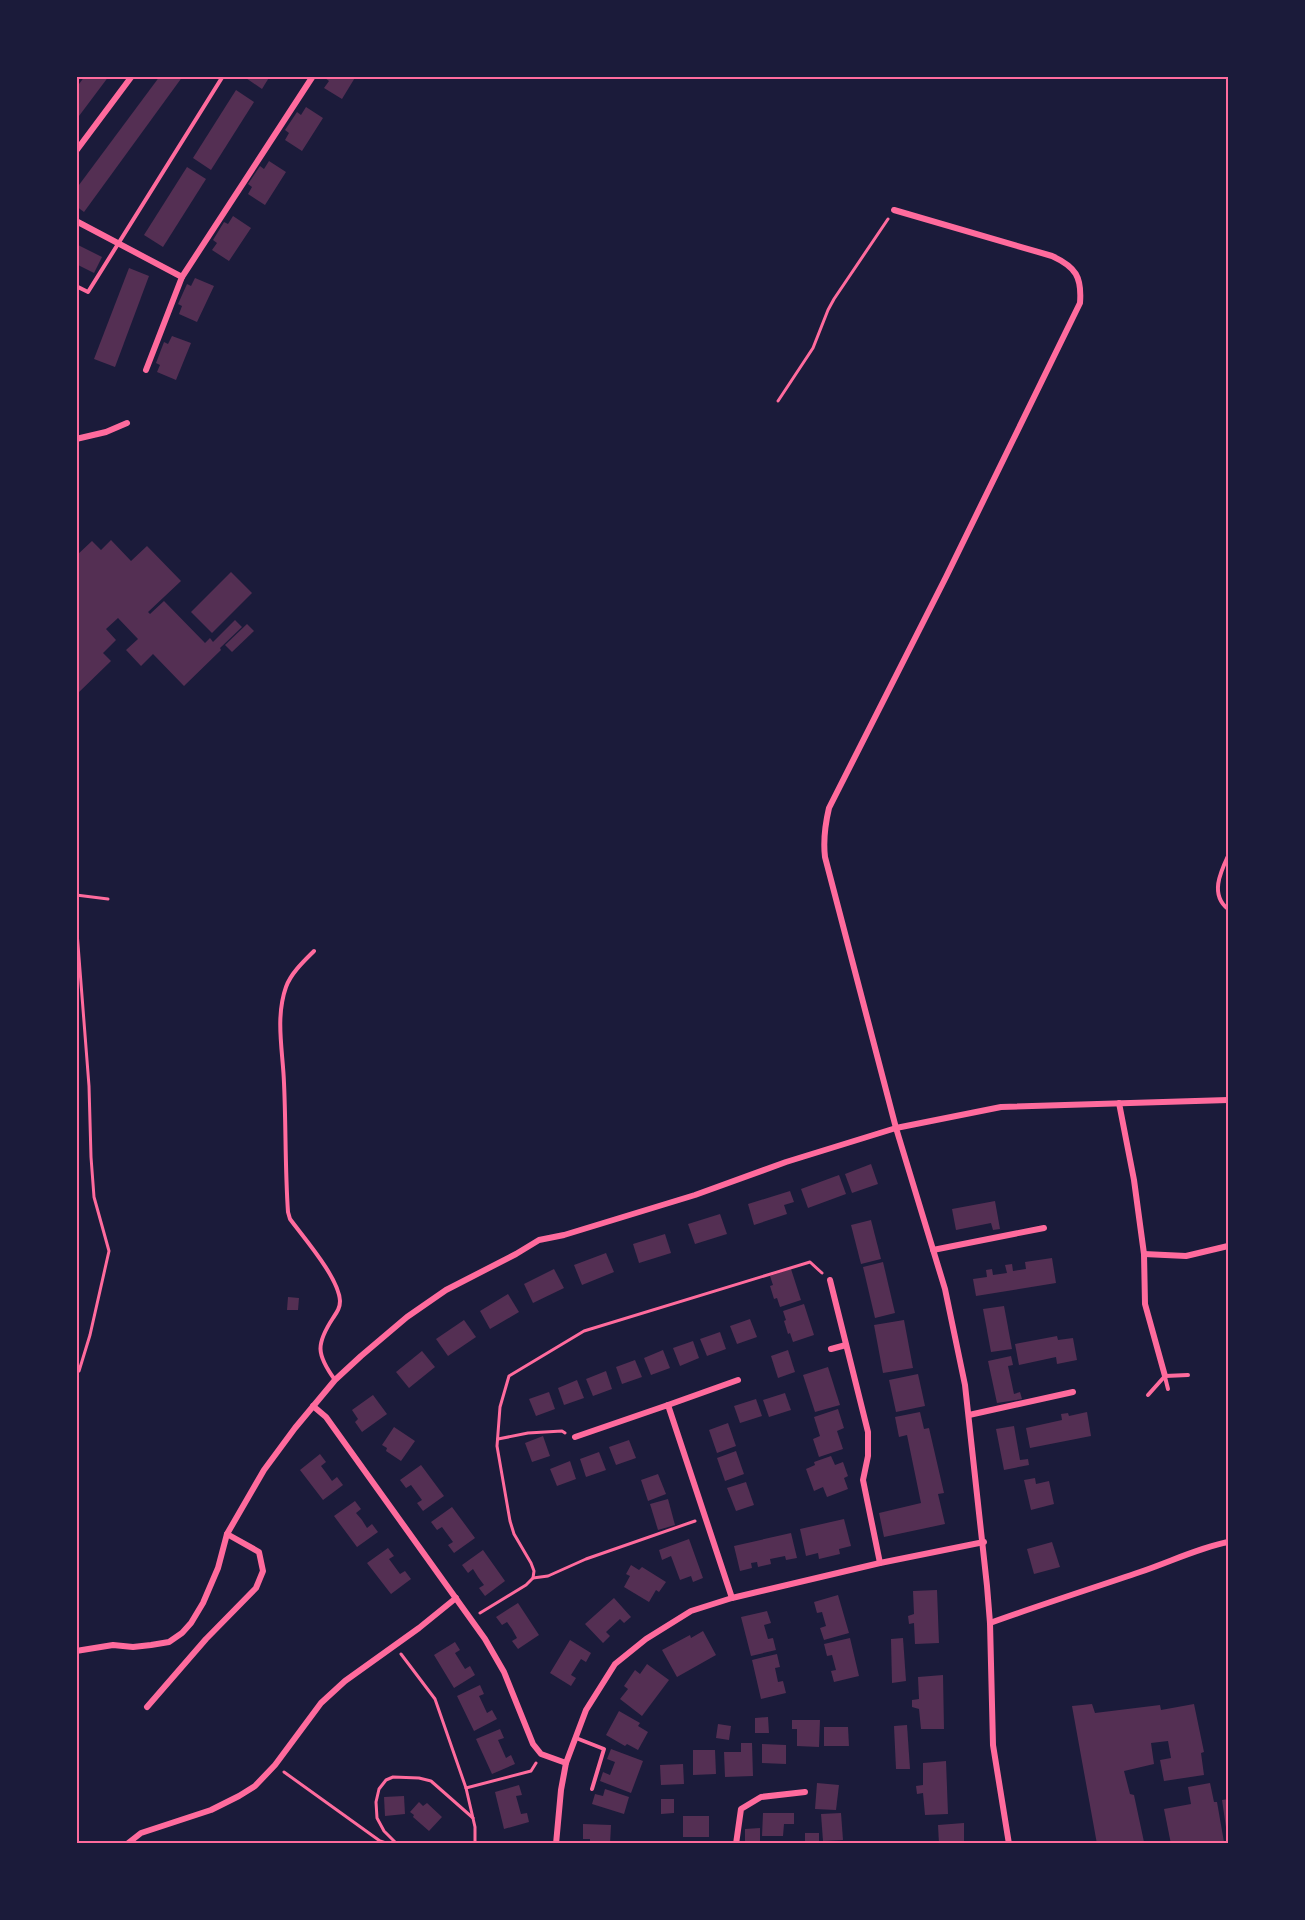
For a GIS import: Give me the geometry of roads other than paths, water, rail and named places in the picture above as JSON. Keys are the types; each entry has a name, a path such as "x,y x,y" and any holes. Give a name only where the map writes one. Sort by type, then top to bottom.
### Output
{"street":[{"path":"76,151 132,76"},
{"path":"146,370 182,277 313,76"},
{"path":"894,210 1064,261 1079,279 1081,291 1080,303 946,578 829,808 823,843 896,1128 945,1289 965,1385 984,1542 990,1623 993,1745 1009,1844"},
{"path":"76,221 182,277"},
{"path":"76,439 106,432 127,423"},
{"path":"76,1651 113,1645 133,1647 151,1645 169,1641 182,1633 203,1603 218,1568 226,1534 264,1470 335,1380 407,1317 446,1290 539,1240 564,1235 684,1198 786,1162 896,1128 1001,1107 1228,1100"},
{"path":"1119,1104 1134,1180 1144,1254 1145,1304 1165,1376"},
{"path":"933,1250 1044,1228"},
{"path":"1144,1254 1186,1256 1228,1246"},
{"path":"830,1280 868,1432 868,1456 863,1480 880,1563"},
{"path":"831,1349 846,1345"},
{"path":"575,1437 738,1380"},
{"path":"969,1415 1073,1392"},
{"path":"668,1405 732,1598"},
{"path":"314,1406 326,1417 485,1639 504,1672 533,1744 541,1754 566,1763"},
{"path":"147,1707 206,1639 256,1588 263,1570 259,1552 226,1534"},
{"path":"556,1844 566,1763 586,1710 615,1664 646,1639 691,1611 732,1598 880,1563 984,1542"},
{"path":"990,1623 1228,1542"},
{"path":"127,1844 141,1833 211,1810 255,1786 275,1765 321,1703 345,1681 456,1598"},
{"path":"736,1844 741,1809 761,1797 805,1792"}],"lane":[{"path":"76,286 88,292 223,76"},
{"path":"1228,856 1218,883 1220,898 1228,909"},
{"path":"314,951 287,982 282,998 280,1017 285,1161 290,1219 337,1285 339,1309 321,1336 319,1345 323,1360 335,1380"},
{"path":"1148,1395 1165,1376 1188,1375"},
{"path":"1165,1376 1168,1389"},
{"path":"576,1738 604,1749 592,1789"}]}
